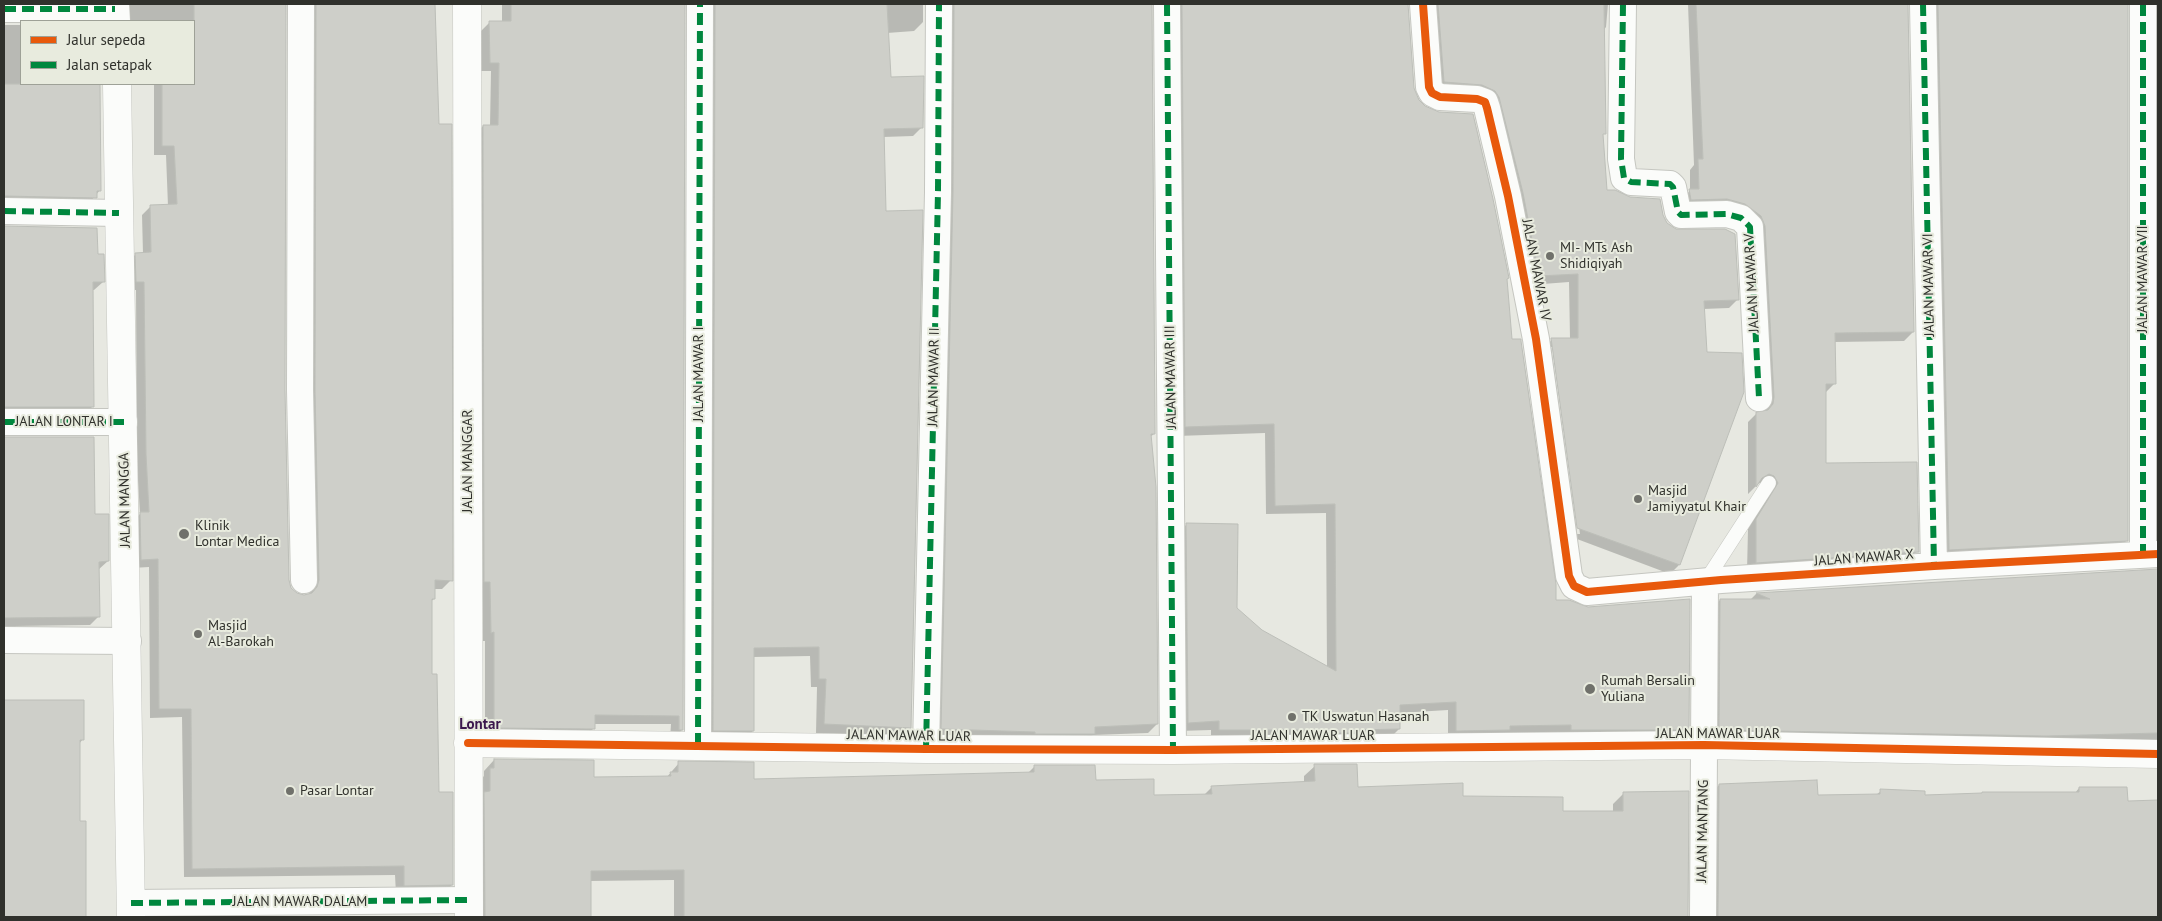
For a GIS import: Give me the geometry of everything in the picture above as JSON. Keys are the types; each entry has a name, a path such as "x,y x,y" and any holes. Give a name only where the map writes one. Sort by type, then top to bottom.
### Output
{"street":[{"path":"301,4 300,390 304,580"},
{"name":"JALAN MANGGAR","path":"467,4 469,909"},
{"name":"JALAN MAWAR I","path":"698,745 700,4"},
{"name":"JALAN MAWAR II","path":"926,749 938,202 939,4"},
{"name":"JALAN MAWAR III","path":"1167,4 1173,750"},
{"name":"JALAN MAWAR IV","path":"1423,4 1429,87 1432,93 1440,97 1476,99 1485,102 1487,108 1508,196 1536,339 1569,576 1574,586"},
{"name":"JALAN MAWAR V","path":"1623,4 1622,159 1624,178 1631,182 1670,184 1673,187 1678,212 1681,215 1727,214 1741,218 1750,227 1759,398"},
{"name":"JALAN MAWAR VI","path":"1923,4 1934,566"},
{"name":"JALAN MAWAR VII","path":"2143,4 2151,554"},
{"path":"4,9 115,11"},
{"name":"JALAN MANGGA","path":"117,85 128,641 131,910"},
{"path":"4,211 119,213"},
{"name":"JALAN LONTAR I","path":"4,422 124,422"},
{"name":"JALAN MAWAR X","path":"1574,586 1588,592 1934,566 2151,554"},
{"path":"1704,745 1705,582"},
{"path":"4,640 128,641"},
{"name":"JALAN MAWAR LUAR","path":"468,743 1173,750 1704,745 2158,754"},
{"name":"JALAN MANTANG","path":"1702,917 1704,745"},
{"name":"JALAN MAWAR DALAM","path":"131,910 469,909"}],"lane":[{"path":"1705,582 1769,484"}],"building":[{"path":"194,4 286,4 285,390 289,580 291,588 297,593 304,595 312,593 317,587 319,580 315,390 316,4 435,4 439,124 452,124 453,581 435,580 435,599 432,599 432,674 437,674 439,792 453,792 453,885 404,886 404,866 192,869 191,709 159,709 158,559 141,560 140,512 149,512 146,454 144,282 136,282 135,253 151,252 150,205 177,204 174,146 162,146 162,85 195,85"},
{"path":"511,4 685,4 683,730 679,730 679,716 595,715 595,729 494,728 494,632 491,633 490,582 484,582 483,125 498,125 499,63 490,63 489,21 511,21"},
{"path":"715,4 887,4 891,77 924,76 923,128 884,129 886,211 923,210 911,728 824,724 826,679 819,679 819,647 754,648 754,731 713,731"},
{"path":"954,4 1152,4 1155,434 1151,434 1156,487 1158,724 1095,727 1095,734 1035,734 1035,732 941,729 953,192"},
{"path":"1182,4 1408,4 1414,88 1419,100 1425,106 1439,112 1473,114 1509,278 1507,279 1512,339 1521,339 1556,584 1556,600 1569,600 1588,607 1690,599 1689,730 1571,730 1571,725 1510,726 1510,730 1456,731 1456,702 1400,705 1400,729 1356,730 1356,733 1313,733 1313,730 1219,730 1219,721 1188,723 1186,523 1238,524 1237,608 1262,630 1336,671 1335,504 1275,506 1274,424 1185,427"},
{"path":"1438,4 1604,4 1606,134 1603,134 1607,190 1615,190 1630,197 1660,199 1663,215 1667,223 1676,229 1725,229 1735,234 1739,300 1704,301 1707,352 1742,353 1744,392 1680,565 1577,528 1551,338 1578,338 1578,274 1539,276 1523,193 1499,97 1495,91 1482,85 1444,82"},
{"path":"1696,4 1908,4 1914,332 1835,333 1836,384 1826,384 1826,463 1917,462 1919,552 1756,563 1756,519 1778,483 1774,476 1769,474 1762,478 1756,487 1756,412 1768,410 1773,404 1774,397 1765,226 1761,216 1745,204 1727,199 1691,200 1689,189 1699,189 1698,159 1703,159"},
{"path":"1938,4 2128,4 2128,541 1949,550"},
{"path":"4,84 100,85 101,191 97,191 97,198 4,196"},
{"path":"4,226 97,228 98,254 104,254 105,282 93,282 94,407 4,407"},
{"path":"4,437 94,437 95,514 109,514 109,561 99,562 100,617 4,618"},
{"path":"2158,569 2158,733 2046,736 1719,730 1720,599 1770,599 1756,593"},
{"path":"4,700 84,700 84,740 80,740 80,821 86,821 86,917 4,917"},
{"path":"494,759 594,760 594,777 671,776 670,772 678,772 678,761 754,762 754,779 1034,772 1034,765 1095,765 1096,780 1154,779 1154,795 1212,794 1211,786 1315,781 1314,764 1357,764 1358,787 1463,783 1463,796 1563,797 1563,811 1623,811 1623,792 1689,791 1688,917 684,917 684,870 591,871 591,917 485,917 484,792 490,791 490,768 494,768"},
{"path":"1817,780 1818,795 1880,794 1880,789 1925,791 1925,795 1982,792 2079,792 2079,787 2127,787 2128,801 2158,800 2158,917 1718,917 1719,784"}],"marked path":[{"path":"698,745 700,4"},
{"path":"926,749 938,192 939,4"},
{"path":"1167,4 1173,750"},
{"path":"1623,4 1621,159 1624,178 1631,182 1670,184 1673,187 1678,212 1681,215 1727,214 1741,218 1750,227 1759,398"},
{"path":"1923,4 1934,566"},
{"path":"2143,4 2143,554"},
{"path":"4,9 115,9"},
{"path":"4,211 119,213"},
{"path":"4,422 124,422"},
{"path":"131,903 469,900"}],"cycle path":[{"path":"1423,4 1429,87 1432,93 1440,97 1477,99 1485,102 1487,108 1508,196 1536,339 1569,576 1574,586 1587,592 1721,580 2158,554"},
{"path":"468,743 1173,750 1704,745 2158,754"}],"place":[{"name":"MI- MTs Ash Shidiqiyah","path":"1550,256"},
{"name":"Masjid Jamiyyatul Khair","path":"1638,499"},
{"name":"Klinik Lontar Medica","path":"184,534"},
{"name":"Masjid Al-Barokah","path":"198,634"},
{"name":"Rumah Bersalin Yuliana","path":"1590,689"},
{"name":"TK Uswatun Hasanah","path":"1292,717"},
{"name":"Pasar Lontar","path":"290,791"}],"district":[{"name":"Lontar","path":"480,725"}]}
